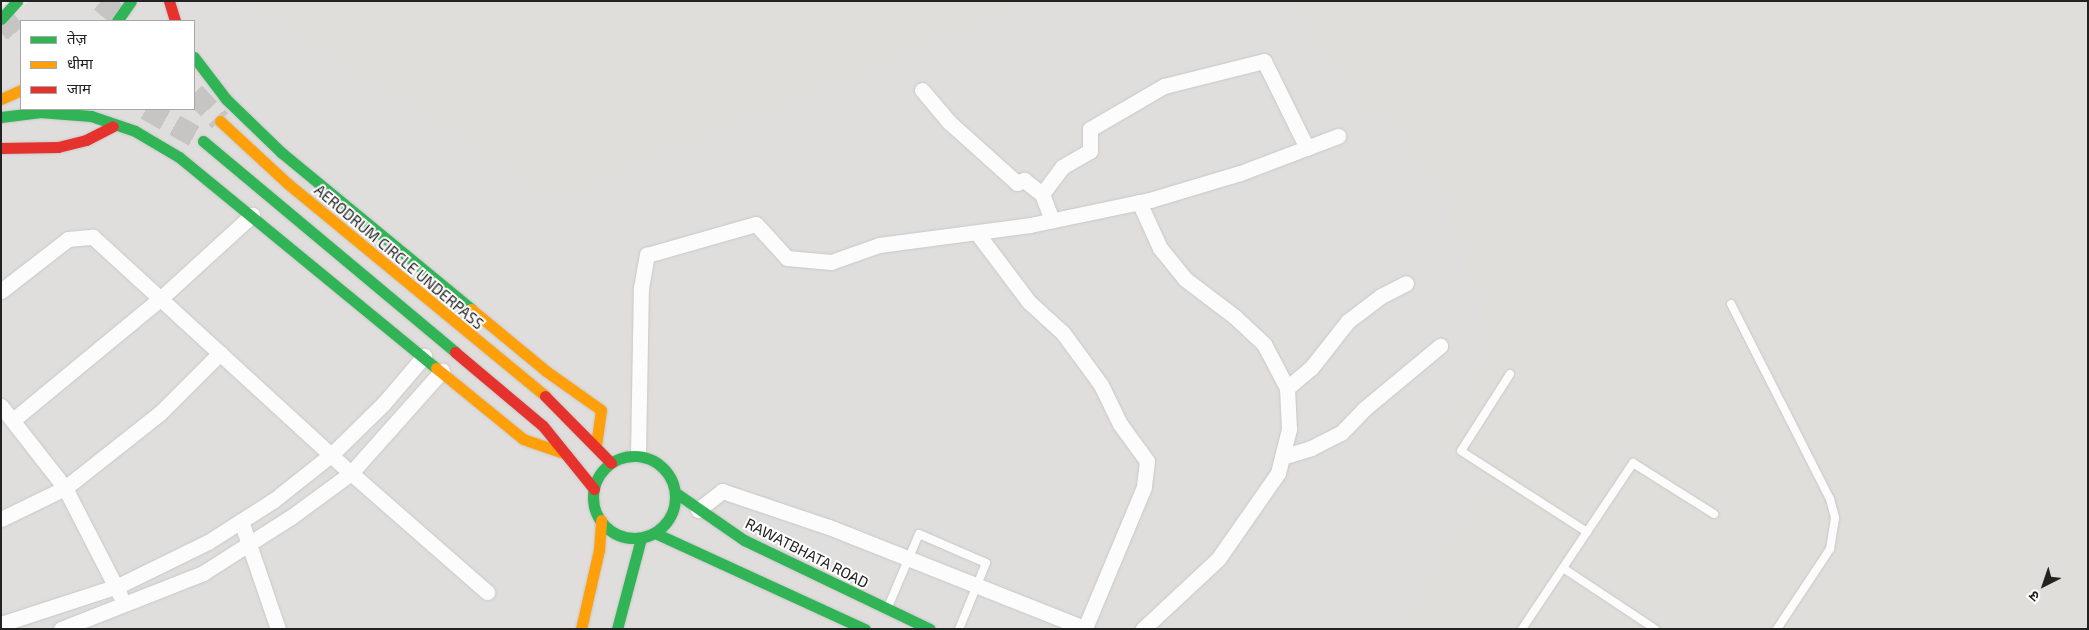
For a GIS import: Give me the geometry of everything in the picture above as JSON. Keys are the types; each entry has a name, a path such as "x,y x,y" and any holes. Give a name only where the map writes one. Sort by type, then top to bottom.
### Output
{"main road":[{"path":"1,19 17,1"},
{"path":"118,20 131,1"},
{"path":"169,1 175,20"},
{"path":"195,58 226,99 282,152 546,371 601,410 596,444"},
{"path":"1,99 20,90"},
{"path":"1,117 65,112 91,116 113,126 135,131 179,157 523,439 564,453"},
{"name":"AERODRUM CIRCLE UNDERPASS","path":"220,121 286,183 563,411 596,444 610,462"},
{"path":"1,148 58,147 86,140 113,126"},
{"path":"203,141 543,426 594,489"},
{"path":"581,629 599,550 600,520 595,509 594,489 596,481 610,462 638,455 663,467 676,494 673,514 655,533 641,538 624,537 600,520"},
{"name":"RAWATBHATA ROAD","path":"676,494 744,540 930,629"},
{"path":"655,533 865,629"},
{"path":"617,629 641,538"}],"street":[{"path":"1042,194 1062,167 1090,151 1090,129 1164,86 1264,61 1307,148"},
{"path":"922,90 949,122 1017,183 1024,180 1042,194 1052,220"},
{"path":"638,455 641,288 647,255 756,224 787,258 831,262 879,245 977,233 1139,202 1240,173 1338,136"},
{"path":"1139,202 1160,248 1185,279 1235,316 1264,344 1287,388 1289,429 1278,473 1218,559 1142,629"},
{"path":"13,420 160,299 252,215"},
{"path":"698,510 722,491 907,558 1085,629 1144,487 1147,461 1120,424 1101,385 1063,333 1029,302 977,233"},
{"path":"1,291 68,238 79,236 92,237 112,252 160,299 333,453 351,473 488,592"},
{"path":"1287,388 1311,368 1348,322 1381,296 1406,283"},
{"path":"1282,457 1311,448 1340,433 1364,409 1440,346"},
{"path":"1,519 65,488 160,413 220,353"},
{"path":"1,624 21,624 118,586 168,564 241,521 274,500 333,453 384,403 424,356"},
{"path":"61,629 124,606 203,573 249,544 351,473 442,371"},
{"path":"1,406 65,488 118,586 124,606"},
{"path":"241,521 278,629"}],"lane":[{"path":"1731,304 1830,498 1835,518 1830,549 1777,629"},
{"path":"1510,374 1461,451 1587,532"},
{"path":"1522,629 1633,463 1714,514"},
{"path":"887,610 907,558 919,534 986,563 959,629"},
{"path":"1563,568 1655,629"}],"shaded area":[{"path":"29,1 2088,1 2088,629 1,629 1,28"},
{"path":"233,1 1045,1 554,205"},
{"path":"1276,1 2088,1 2088,629 1392,629 1482,482 1423,446 1491,340 1439,192"}],"tunnel":[{"path":"101,1 124,20"},
{"path":"1,16 20,38"},
{"path":"195,94 220,121"},
{"path":"148,110 203,141"}],"traffic: fast":[{"path":"1,19 17,1"},
{"path":"118,20 131,1"},
{"path":"195,58 226,99 282,153 471,309"},
{"path":"1,117 39,112 91,116 135,131 179,157 436,368"},
{"path":"203,141 455,352"},
{"path":"634,456 650,459 663,468 672,481 675,497 672,513 663,526 650,535 634,538 618,535 605,526 596,513 593,497 596,481 605,468 618,459 634,456"},
{"path":"676,493 744,540 930,629"},
{"path":"655,533 865,629"},
{"path":"617,629 641,538"}],"traffic: slow":[{"path":"1,99 20,90"},
{"path":"220,121 287,183 545,396"},
{"path":"471,309 546,371 601,410 596,444"},
{"path":"436,368 523,439 564,453"},
{"path":"581,629 599,550 601,520"}],"traffic: jam":[{"path":"169,1 175,20"},
{"path":"1,148 58,147 86,140 113,126"},
{"path":"455,352 543,426 594,489"},
{"path":"545,396 611,463"}]}
